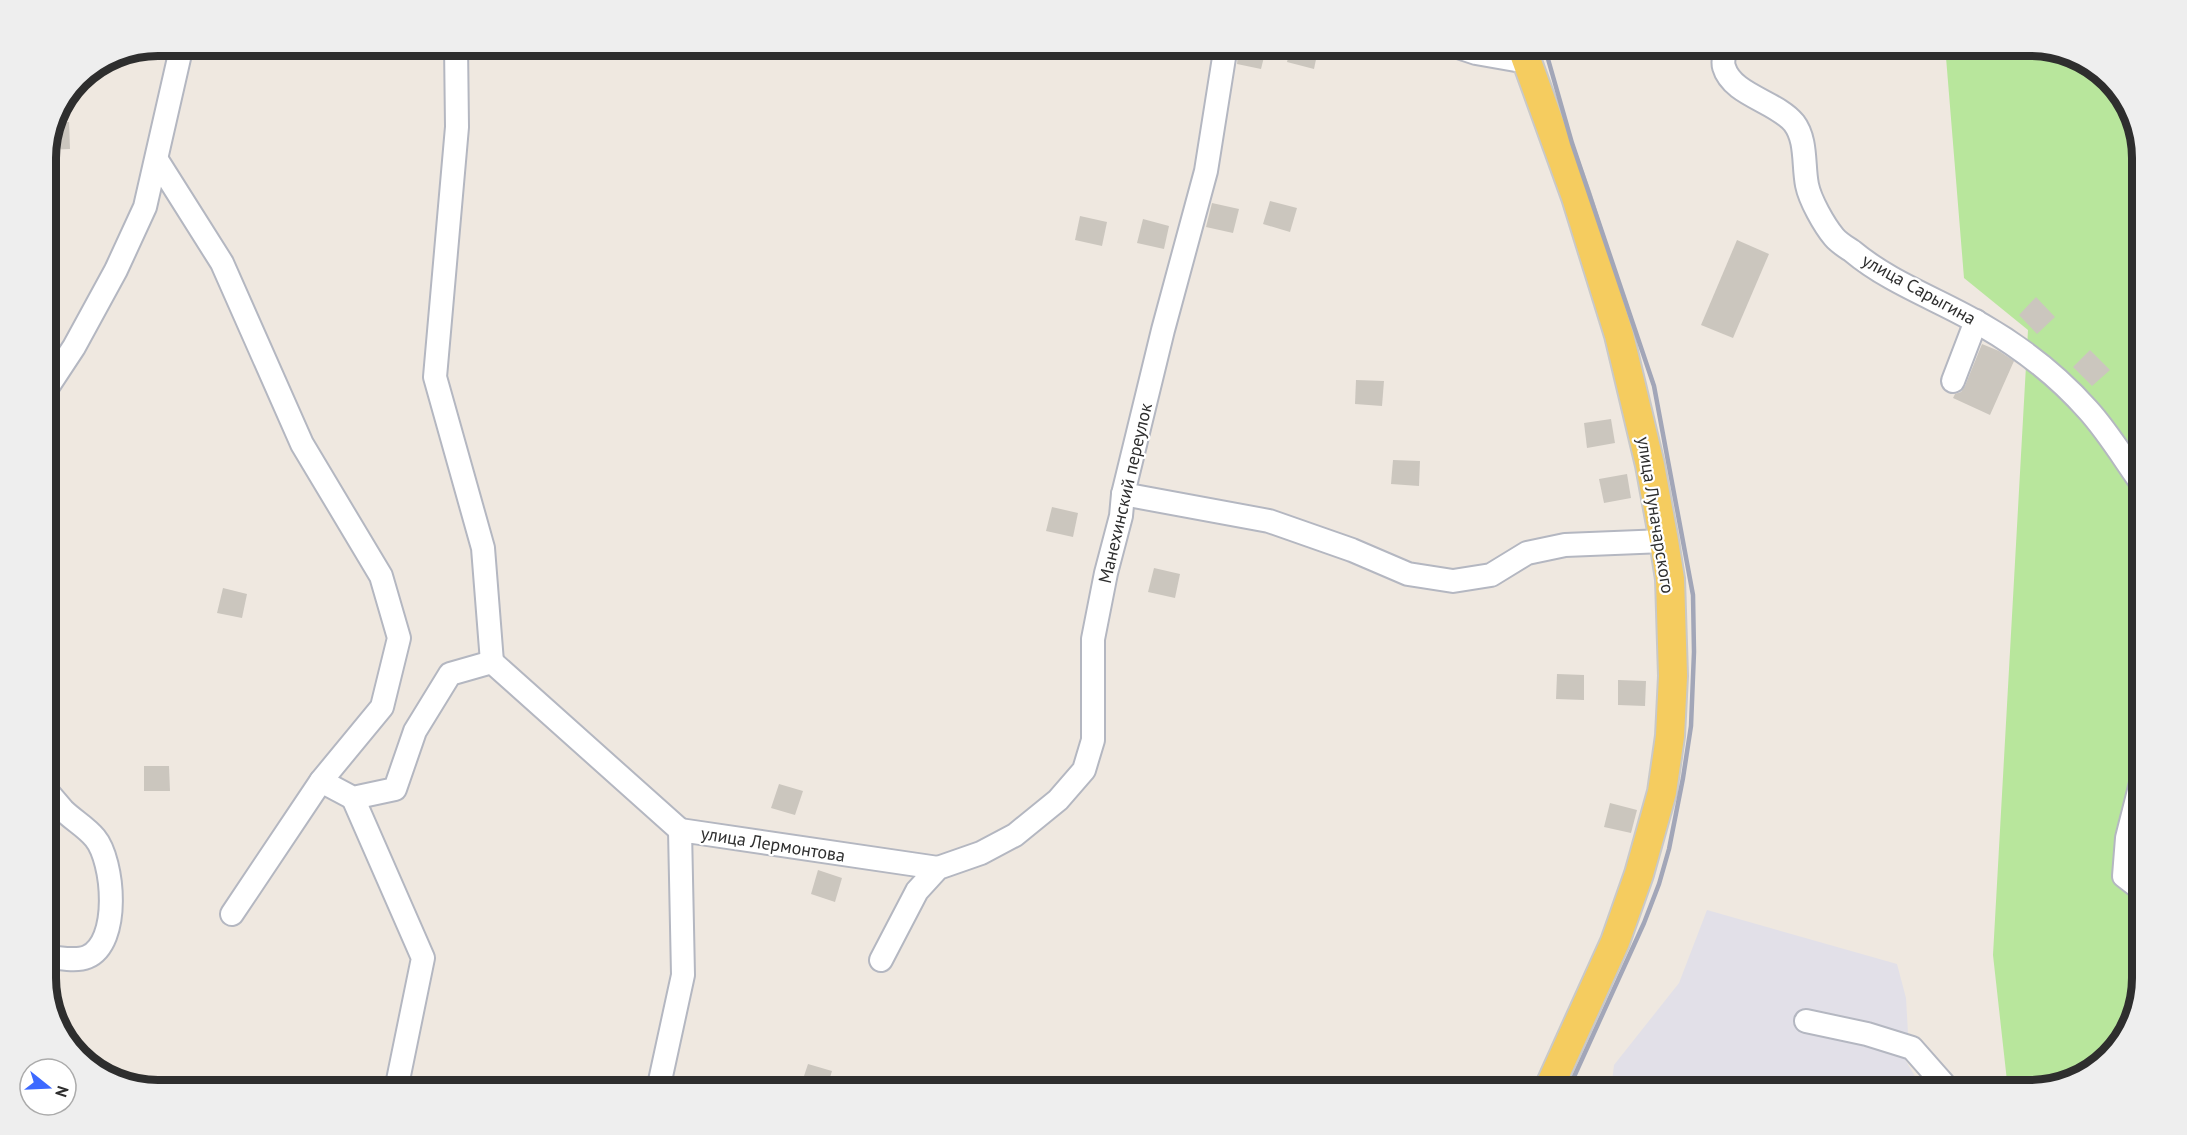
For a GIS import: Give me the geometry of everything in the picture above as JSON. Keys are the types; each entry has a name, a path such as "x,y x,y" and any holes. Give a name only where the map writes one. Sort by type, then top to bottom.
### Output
{"main road":[{"name":"улица Луначарского","path":"1525,56 1576,198 1619,335 1650,465 1664,541 1670,579 1673,676 1670,736 1662,792 1639,874 1615,942 1553,1080"}],"street":[{"path":"56,374 74,347 116,270 145,207 180,56"},
{"path":"456,56 457,127 435,377 483,548 492,662 680,830"},
{"name":"Манехинский переулок","path":"938,868 981,854 1015,835 1058,800 1084,770 1093,740 1093,639 1106,573 1121,516 1123,494 1163,330 1206,171 1224,56"},
{"name":"улица Сарыгина","path":"1724,56 1723,66 1729,78 1738,87 1780,111 1795,124 1801,139 1807,184 1812,200 1834,238 1868,265 1976,321 2045,366 2090,411 2131,468"},
{"path":"157,160 222,263 302,444 381,576 399,638 382,707 321,781 232,915"},
{"path":"1953,381 1976,321"},
{"path":"1123,494 1269,521 1352,550 1408,574 1454,581 1491,575 1527,554 1565,545 1664,541"},
{"path":"353,798 394,789 415,731 450,674 492,662"},
{"path":"321,781 353,798 423,958 398,1080"},
{"path":"56,802 95,838 105,856 110,876 110,922 105,939 87,957 56,957"},
{"path":"2132,819 2127,838 2124,876 2132,882"},
{"name":"улица Лермонтова","path":"660,1080 683,975 680,830 938,868"},
{"path":"881,960 917,891 938,868"},
{"path":"1806,1021 1867,1034 1912,1048 1940,1080"}],"shaded area":[{"path":"1707,910 1897,964 1906,998 1908,1033 1903,1056 1917,1080 1612,1080 1614,1065 1679,983"}],"green space":[{"path":"1946,56 2042,56 2074,66 2097,81 2114,101 2126,125 2131,151 2132,977 2126,1010 2106,1045 2080,1066 2042,1079 2007,1080 1993,955 2028,330 1964,278"}],"building":[{"path":"1238,56 1264,56 1261,69 1237,64"},
{"path":"1288,56 1317,56 1314,69 1287,62"},
{"path":"62,122 69,122 70,149 56,150 59,131"},
{"path":"1270,201 1297,208 1290,232 1263,224"},
{"path":"1212,203 1239,209 1233,233 1206,227"},
{"path":"1080,216 1107,222 1102,246 1075,240"},
{"path":"1143,219 1169,226 1164,249 1137,243"},
{"path":"1737,240 1769,254 1733,338 1701,325"},
{"path":"2036,297 2055,317 2037,334 2019,315"},
{"path":"1982,344 2014,361 1990,415 1953,398 1965,386"},
{"path":"2090,350 2110,370 2092,386 2073,367"},
{"path":"1356,380 1384,381 1382,406 1355,404"},
{"path":"1611,419 1615,443 1587,448 1584,423"},
{"path":"1393,460 1420,461 1419,486 1391,484"},
{"path":"1627,474 1631,498 1604,503 1599,479"},
{"path":"1052,507 1078,513 1073,537 1046,531"},
{"path":"1154,568 1180,574 1175,598 1148,592"},
{"path":"223,588 247,594 242,618 217,613"},
{"path":"1557,674 1584,675 1584,700 1556,699"},
{"path":"1618,680 1646,681 1645,706 1618,705"},
{"path":"144,766 169,766 170,791 144,791"},
{"path":"779,784 803,791 795,815 771,808"},
{"path":"1610,803 1637,810 1631,833 1604,827"},
{"path":"818,870 842,878 835,902 811,894"},
{"path":"808,1064 832,1071 829,1080 803,1080"}],"railway":[{"path":"1547,56 1572,143 1654,386 1693,595 1694,652 1691,726 1669,849 1644,923 1573,1080"}]}
